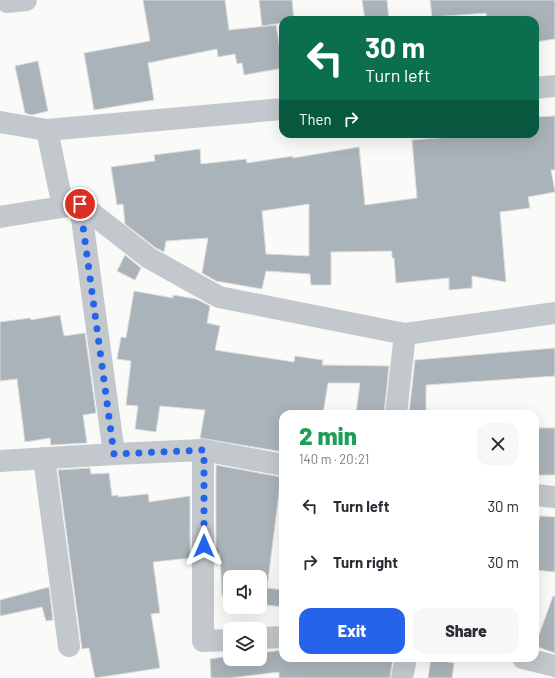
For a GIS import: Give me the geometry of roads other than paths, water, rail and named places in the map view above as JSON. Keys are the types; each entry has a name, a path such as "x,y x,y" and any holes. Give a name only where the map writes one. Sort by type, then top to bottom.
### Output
{"street":[{"path":"539,88 555,86"},
{"path":"0,122 48,130 279,109"},
{"path":"48,130 72,205 114,454"},
{"path":"0,217 72,205 149,258 219,297 405,334 555,314"},
{"path":"396,410 405,334"},
{"path":"204,450 204,641 223,640"},
{"path":"0,461 204,450 279,464"},
{"path":"44,458 69,646"},
{"path":"539,495 555,497"},
{"path":"267,638 279,637"},
{"path":"402,678 405,662"},
{"path":"537,662 555,667 552,678"}]}
